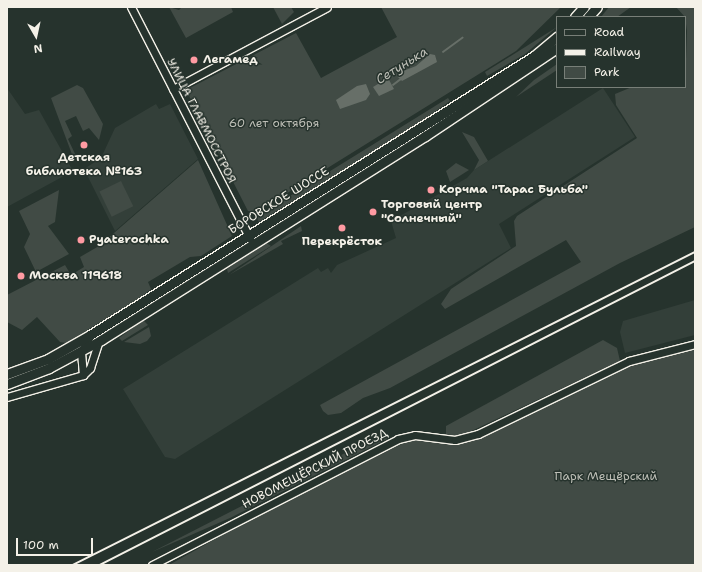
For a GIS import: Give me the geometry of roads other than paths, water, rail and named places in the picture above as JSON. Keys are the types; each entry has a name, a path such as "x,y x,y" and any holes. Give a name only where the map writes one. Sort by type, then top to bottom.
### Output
{"main road":[{"path":"576,16 584,7"},
{"path":"589,16 597,7"},
{"name":"БОРОВСКОЕ ШОССЕ","path":"7,374 48,359 90,335 530,58 556,38"},
{"name":"БОРОВСКОЕ ШОССЕ","path":"7,384 81,351 99,341 253,244 556,49"}],"street":[{"name":"УЛИЦА ГЛАВМОССТРОЯ","path":"131,7 253,244"},
{"path":"172,88 327,7"},
{"path":"83,375 81,351 90,335"},
{"path":"7,397 83,375 90,368 99,341"},
{"name":"НОВОМЕЩЁРСКИЙ ПРОЕЗД","path":"152,565 398,439 415,436 455,440 478,434 629,361 695,344"}],"waterway":[{"name":"Сетунька","path":"443,52 462,38"},
{"name":"Сетунька","path":"393,85 401,79"}],"railway":[{"path":"73,565 695,252"},
{"path":"100,565 695,261"}],"place":[{"name":"Легамед","path":"194,60"},
{"name":"Детская библиотека №163","path":"84,145"},
{"name":"Корчма \"Тарас Бульба\"","path":"431,190"},
{"name":"Торговый центр \"Солнечный\"","path":"373,212"},
{"name":"Перекрёсток","path":"342,228"},
{"name":"Pyaterochka","path":"81,240"},
{"name":"Москва 119618","path":"21,276"}],"park label":[{"name":"60 лет октября","path":"274,124"},
{"name":"Парк Мещёрский","path":"606,477"}]}
